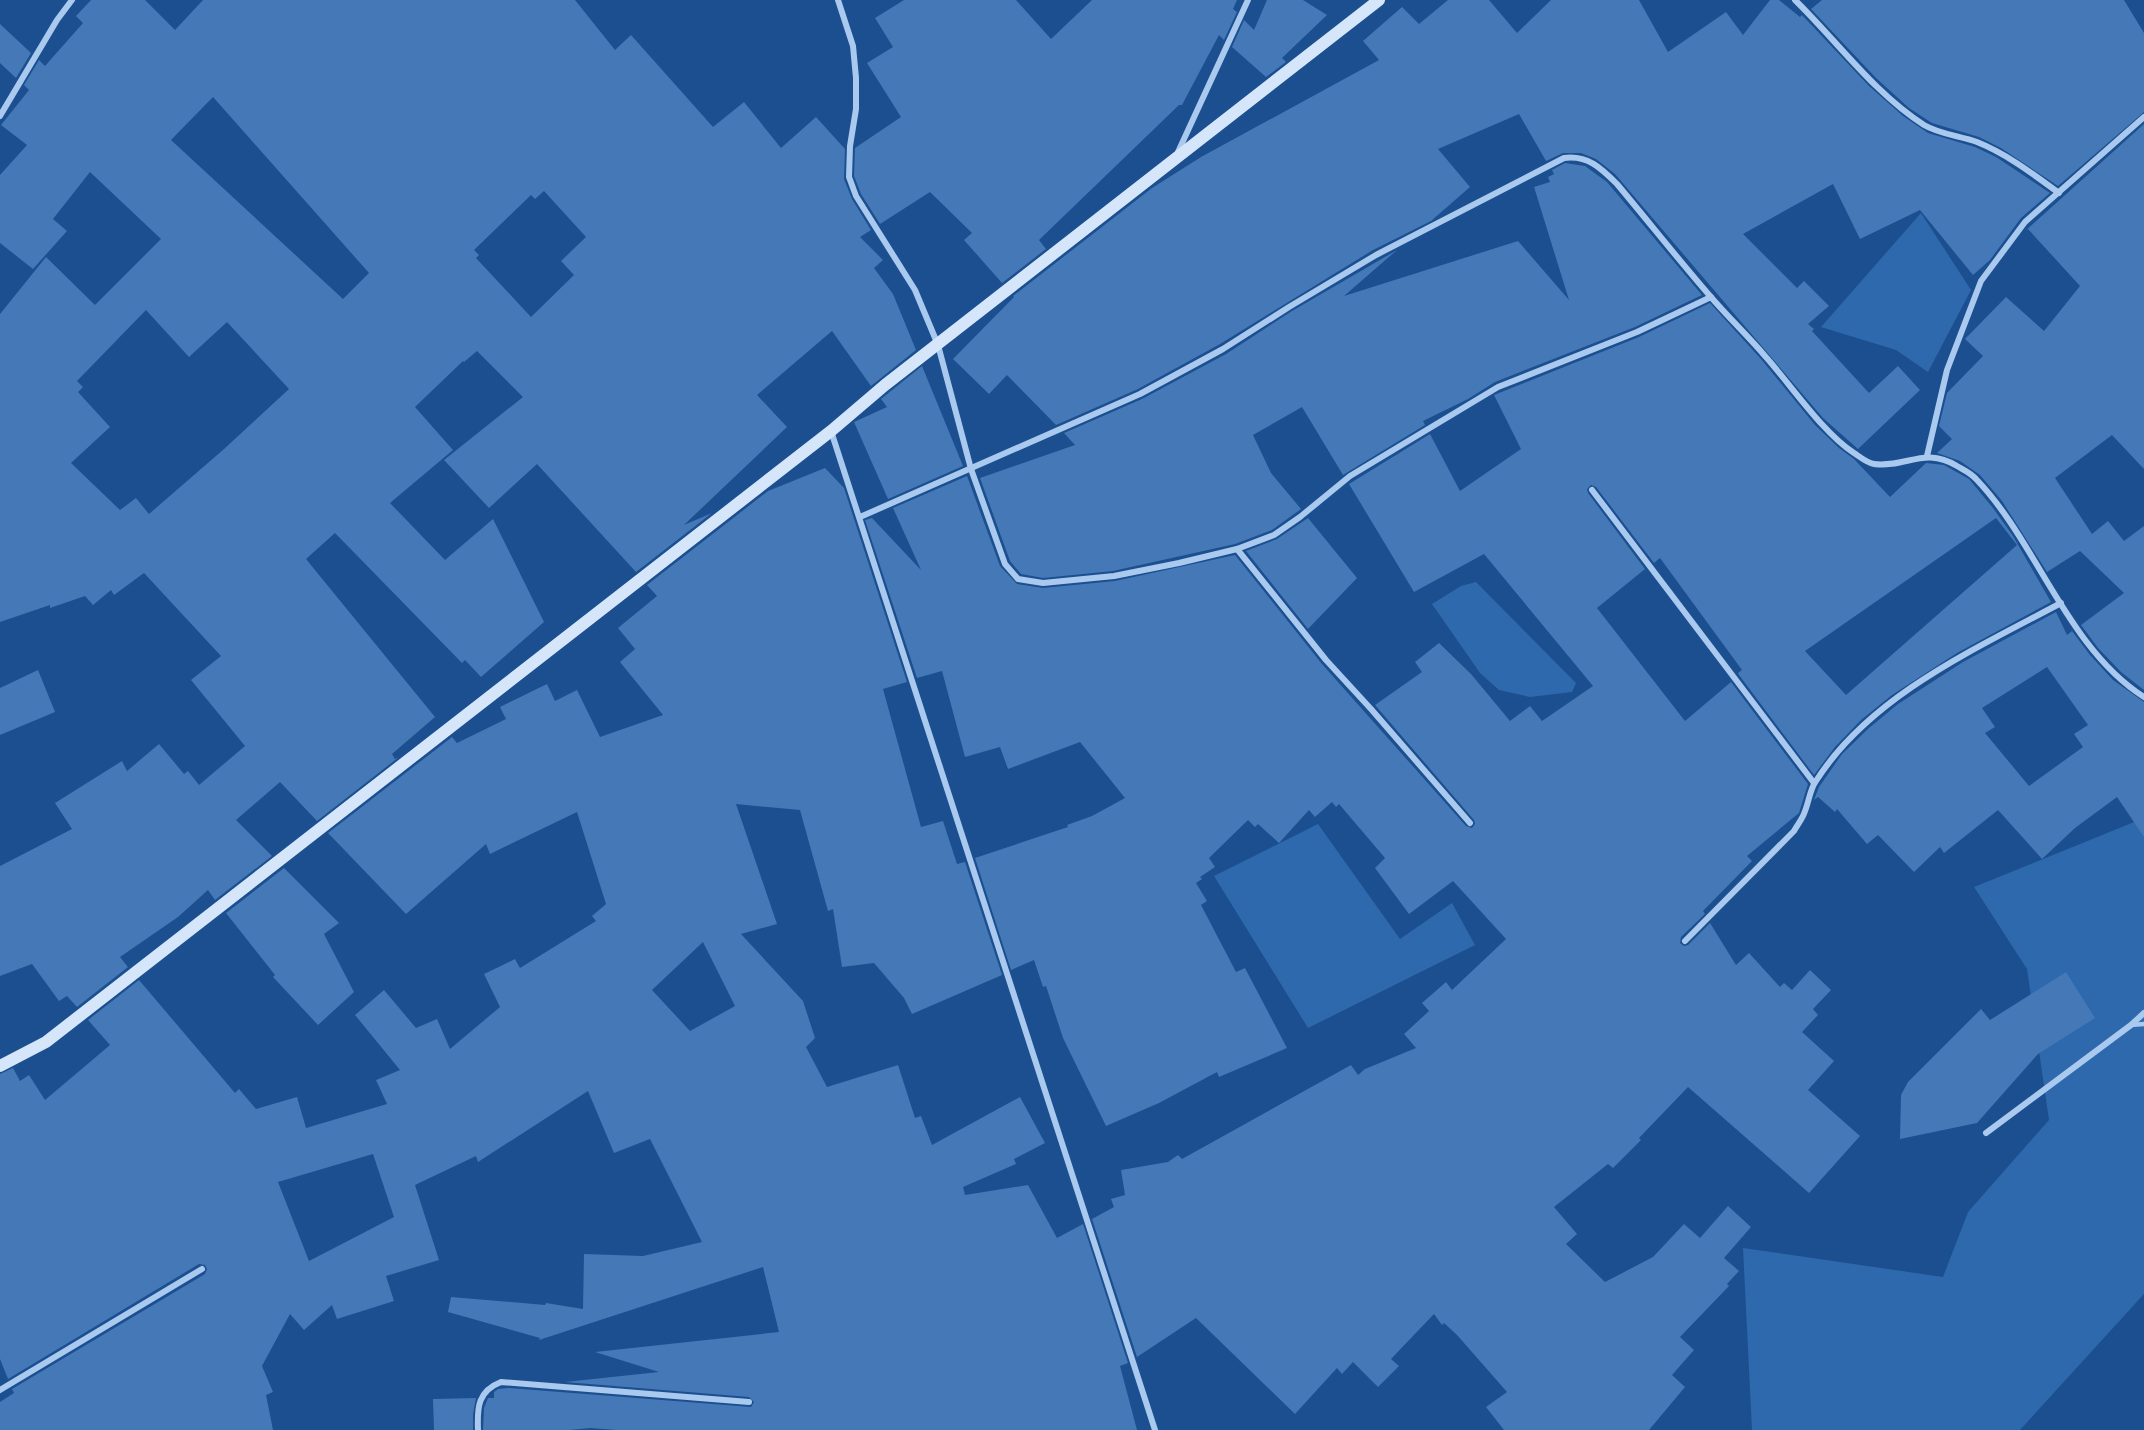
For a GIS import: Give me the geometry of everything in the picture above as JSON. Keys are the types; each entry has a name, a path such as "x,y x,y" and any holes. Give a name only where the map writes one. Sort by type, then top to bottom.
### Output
{"street":[{"path":"0,116 57,20 72,0"},
{"path":"838,0 853,46 856,78 856,109 850,146 849,177 856,196 915,290 938,345 971,469 1005,564 1018,579 1043,583 1114,576 1237,549 1274,535 1350,476 1498,387 1628,336 1711,297"},
{"path":"1174,162 1248,0"},
{"path":"0,1066 46,1042 831,431 885,385 1379,0"},
{"path":"1795,0 1870,78 1926,126 1978,143 2005,156 2059,193"},
{"path":"1926,456 1947,370 1981,281 2025,222 2144,117"},
{"path":"860,517 1140,394 1223,349 1289,306 1376,255 1564,158 1575,157 1588,160 1617,184 1711,297 1832,434 1852,452 1872,464 1891,464 1926,456 1946,459 1974,476 1995,499 2076,627 2106,664 2131,689 2144,697"},
{"path":"831,431 1155,1430"},
{"path":"1592,490 1814,783"},
{"path":"1237,549 1326,660 1470,823"},
{"path":"1685,941 1794,831 1805,813 1814,783 1856,732 1932,673 2061,603"},
{"path":"1986,1133 2144,1013"},
{"path":"0,1390 202,1269"},
{"path":"478,1430 479,1402 488,1387 501,1382 749,1402"}],"lane":[{"path":"2131,1025 2144,1024"}],"shaded area":[{"path":"1921,213 1971,290 1928,372 1896,350 1821,327"},
{"path":"1476,582 1576,683 1572,692 1530,697 1499,690 1480,673 1432,604 1461,586"},
{"path":"2144,818 2144,1294 2020,1430 1752,1430 1743,1248 1943,1277 1968,1212 2049,1120 2027,969 1974,887"},
{"path":"1318,824 1400,939 1452,903 1475,945 1308,1028 1214,876"}],"building":[{"path":"91,0 145,0 175,30 203,0 575,0 615,50 631,35 713,127 744,102 781,148 816,117 845,149 844,179 852,199 871,230 860,237 883,260 874,268 893,294 916,350 871,386 832,331 757,395 787,427 684,525 712,513 636,572 537,464 489,508 444,460 523,397 477,351 463,361 415,407 453,450 390,503 445,560 493,519 544,622 481,677 465,660 462,663 335,533 306,559 435,717 392,754 395,759 399,757 317,821 280,782 236,820 272,856 215,900 208,890 178,917 120,957 128,967 77,1007 67,996 59,1001 32,964 0,976 0,866 72,829 55,803 122,761 127,771 159,744 184,774 188,771 199,785 245,746 191,680 221,656 144,573 114,595 111,590 93,605 85,596 0,622 0,314 46,257 95,305 161,239 90,172 53,219 67,231 33,269 0,243 0,175 27,145 1,125 29,90 24,85 39,60 45,66 83,23 76,16","holes":["213,97 369,273 343,299 171,140","544,191 586,237 561,261 574,275 531,317 476,258 479,255 474,250 531,195 535,199","146,310 189,357 227,322 289,389 149,514 136,498 120,510 71,463 110,427 78,392 83,387 77,381"]},
{"path":"904,0 1016,0 1051,39 1092,0 1237,0 1233,9 1237,12 1224,40 1219,35 1182,105 1179,105 1039,240 1046,249 1002,283 964,240 972,233 930,192 880,224 861,194 854,176 855,148 901,117 867,63 893,47 875,18"},
{"path":"1267,0 1303,0 1327,15 1282,58 1286,62 1266,77 1232,47 1244,20 1254,30"},
{"path":"1448,0 1489,0 1517,33 1551,0 1639,0 1668,52 1726,12 1743,35 1770,0 1779,0 1800,17 1802,15 1869,86 1903,116 1928,133 1975,147 1996,157 2050,193 2021,218 1990,260 1973,275 1920,210 1860,239 1833,184 1743,234 1797,288 1804,281 1829,306 1808,324 1869,393 1898,366 1920,390 1858,449 1823,418 1615,174 1596,159 1581,153 1563,153 1546,161 1519,114 1438,149 1470,187 1431,221 1373,250 1220,344 1138,389 1056,425 1007,375 989,394 953,359 1013,296 1152,188 1201,157 1379,60 1363,41 1402,7 1419,24"},
{"path":"1822,0 2124,0 2144,33 2144,112 2058,186 2001,148 1979,137 1932,123 1909,108 1876,78 1811,9"},
{"path":"0,24 31,53 16,78 0,63"},
{"path":"2144,124 2144,469 2112,435 2055,478 2092,534 2108,521 2124,541 2144,526 2144,690 2121,672 2098,648 2081,625 2124,593 2080,551 2047,572 2002,501 1980,475 1960,461 1937,453 1952,439 1939,426 1947,393 1983,356 1965,339 2006,297 2044,331 2080,286 2028,229 2025,231"},
{"path":"1565,163 1585,166 1607,182 1702,295 1635,327 1495,382 1468,399 1423,421 1425,425 1343,475 1302,407 1253,435 1271,473 1301,509 1272,530 1235,544 1113,571 1043,578 1021,574 1010,561 980,478 1075,445 1064,433 1142,399 1226,354 1292,311 1397,250 1344,296 1518,241 1569,300 1534,187 1550,182 1548,177 1554,174 1552,170"},
{"path":"1710,303 1761,359 1815,425 1854,459 1890,497 1926,463 1944,465 1969,479 2013,536 2051,602 1957,653 1892,695 1861,720 1835,747 1814,775 1739,675 1738,673 1742,670 1660,558 1654,563 1596,487 1591,485 1587,489 1645,569 1597,608 1685,721 1731,682 1808,784 1799,813 1747,856 1752,861 1703,911 1705,914 1681,937 1680,943 1684,946 1688,945 1710,923 1736,965 1749,953 1780,987 1784,983 1792,990 1810,970 1831,990 1813,1009 1818,1015 1802,1032 1834,1061 1808,1090 1860,1136 1809,1193 1688,1087 1613,1168 1608,1164 1554,1207 1577,1234 1566,1244 1605,1282 1653,1257 1684,1224 1700,1238 1728,1206 1751,1227 1724,1258 1739,1271 1727,1284 1729,1286 1680,1337 1694,1350 1672,1375 1685,1387 1649,1430 1504,1430 1486,1407 1507,1392 1457,1335 1444,1323 1442,1325 1434,1314 1391,1359 1399,1366 1378,1387 1353,1362 1342,1374 1337,1368 1295,1414 1196,1318 1137,1357 1092,1219 1114,1207 1111,1199 1125,1195 1121,1170 1168,1162 1178,1155 1182,1159 1351,1065 1358,1075 1365,1069 1416,1048 1404,1034 1429,1011 1422,1003 1446,982 1452,990 1506,939 1453,881 1409,914 1375,868 1385,858 1339,804 1336,807 1332,802 1315,817 1309,810 1279,843 1258,824 1255,827 1248,820 1209,858 1215,867 1200,877 1202,879 1196,883 1207,901 1201,905 1236,972 1245,968 1287,1048 1219,1077 1217,1072 1159,1103 1106,1126 1063,1038 1046,986 1043,987 1034,960 1011,970 975,858 1068,827 1067,825 1092,816 1125,798 1080,742 1008,769 1000,747 965,757 942,671 917,678 865,520 872,518 921,570 893,508 967,476 1000,566 1017,584 1043,588 1115,581 1235,555 1322,664 1466,826 1472,828 1475,824 1474,820 1375,705 1422,672 1415,662 1439,643 1471,674 1510,721 1530,706 1542,721 1593,686 1484,554 1414,592 1349,484 1430,434 1460,491 1521,449 1494,395 1639,337","holes":["1996,518 2017,545 1846,695 1805,651"]},
{"path":"922,366 963,466 888,499 854,422 887,407 881,399"},
{"path":"825,468 844,488 907,682 883,689 921,827 943,821 957,864 965,862 1002,975 912,1014 904,998 874,963 842,967 833,909 828,911 800,810 736,804 777,924 741,934 803,1001 815,1038 806,1047 827,1087 898,1065 915,1118 921,1116 932,1145 1020,1097 1045,1143 1014,1159 1016,1164 963,1187 965,1195 1028,1185 1057,1238 1083,1224 1128,1363 1120,1366 1137,1430 617,1430 590,1428 483,1430 484,1408 488,1398 494,1398 494,1392 498,1389 509,1388 751,1407 754,1402 749,1397 565,1382 659,1372 595,1352 779,1332 763,1267 539,1340 540,1338 448,1312 451,1297 545,1305 546,1303 583,1309 584,1254 643,1256 702,1242 650,1139 614,1153 588,1091 478,1162 476,1156 415,1185 439,1260 386,1276 394,1301 337,1319 332,1305 304,1330 290,1314 262,1366 273,1392 266,1395 273,1430 0,1430 0,1402 14,1393 12,1389 205,1274 207,1269 205,1265 199,1264 8,1379 0,1359 0,1074 13,1068 20,1081 29,1075 45,1100 110,1045 88,1020 139,980 235,1093 239,1089 256,1109 297,1097 306,1128 387,1104 376,1080 400,1070 355,1015 384,990 416,1028 437,1019 450,1049 500,1007 484,974 515,959 520,968 596,921 592,916 606,904 577,812 490,854 486,844 406,914 328,833 452,737 457,743 506,719 500,707 547,684 555,701 577,690 600,737 663,715 620,662 635,649 618,628 657,596 647,585 768,491","holes":["703,942 735,1006 690,1031 652,990","373,1154 394,1217 309,1261 278,1182"]},
{"path":"1308,518 1357,578 1308,629 1246,551 1277,539"},
{"path":"2056,612 2067,635 2072,631 2113,680 2144,702 2144,837 2117,797 2075,828 2042,859 1998,810 1944,853 1940,847 1914,872 1878,835 1867,844 1837,809 1835,812 1818,797 1814,800 1819,787 1842,754 1869,728 1898,704 1963,662","holes":["2047,667 2088,725 2074,734 2083,747 2029,786 1985,733 1995,727 1982,708"]},
{"path":"38,670 55,712 0,735 0,688"},
{"path":"284,868 339,923 324,934 354,992 318,1025 273,977 275,975 226,913"},
{"path":"2066,972 2095,1018 2038,1054 1977,1123 1900,1139 1901,1095 1908,1082 1981,1009 1990,1020"},
{"path":"476,1398 473,1430 434,1430 433,1399"}]}
